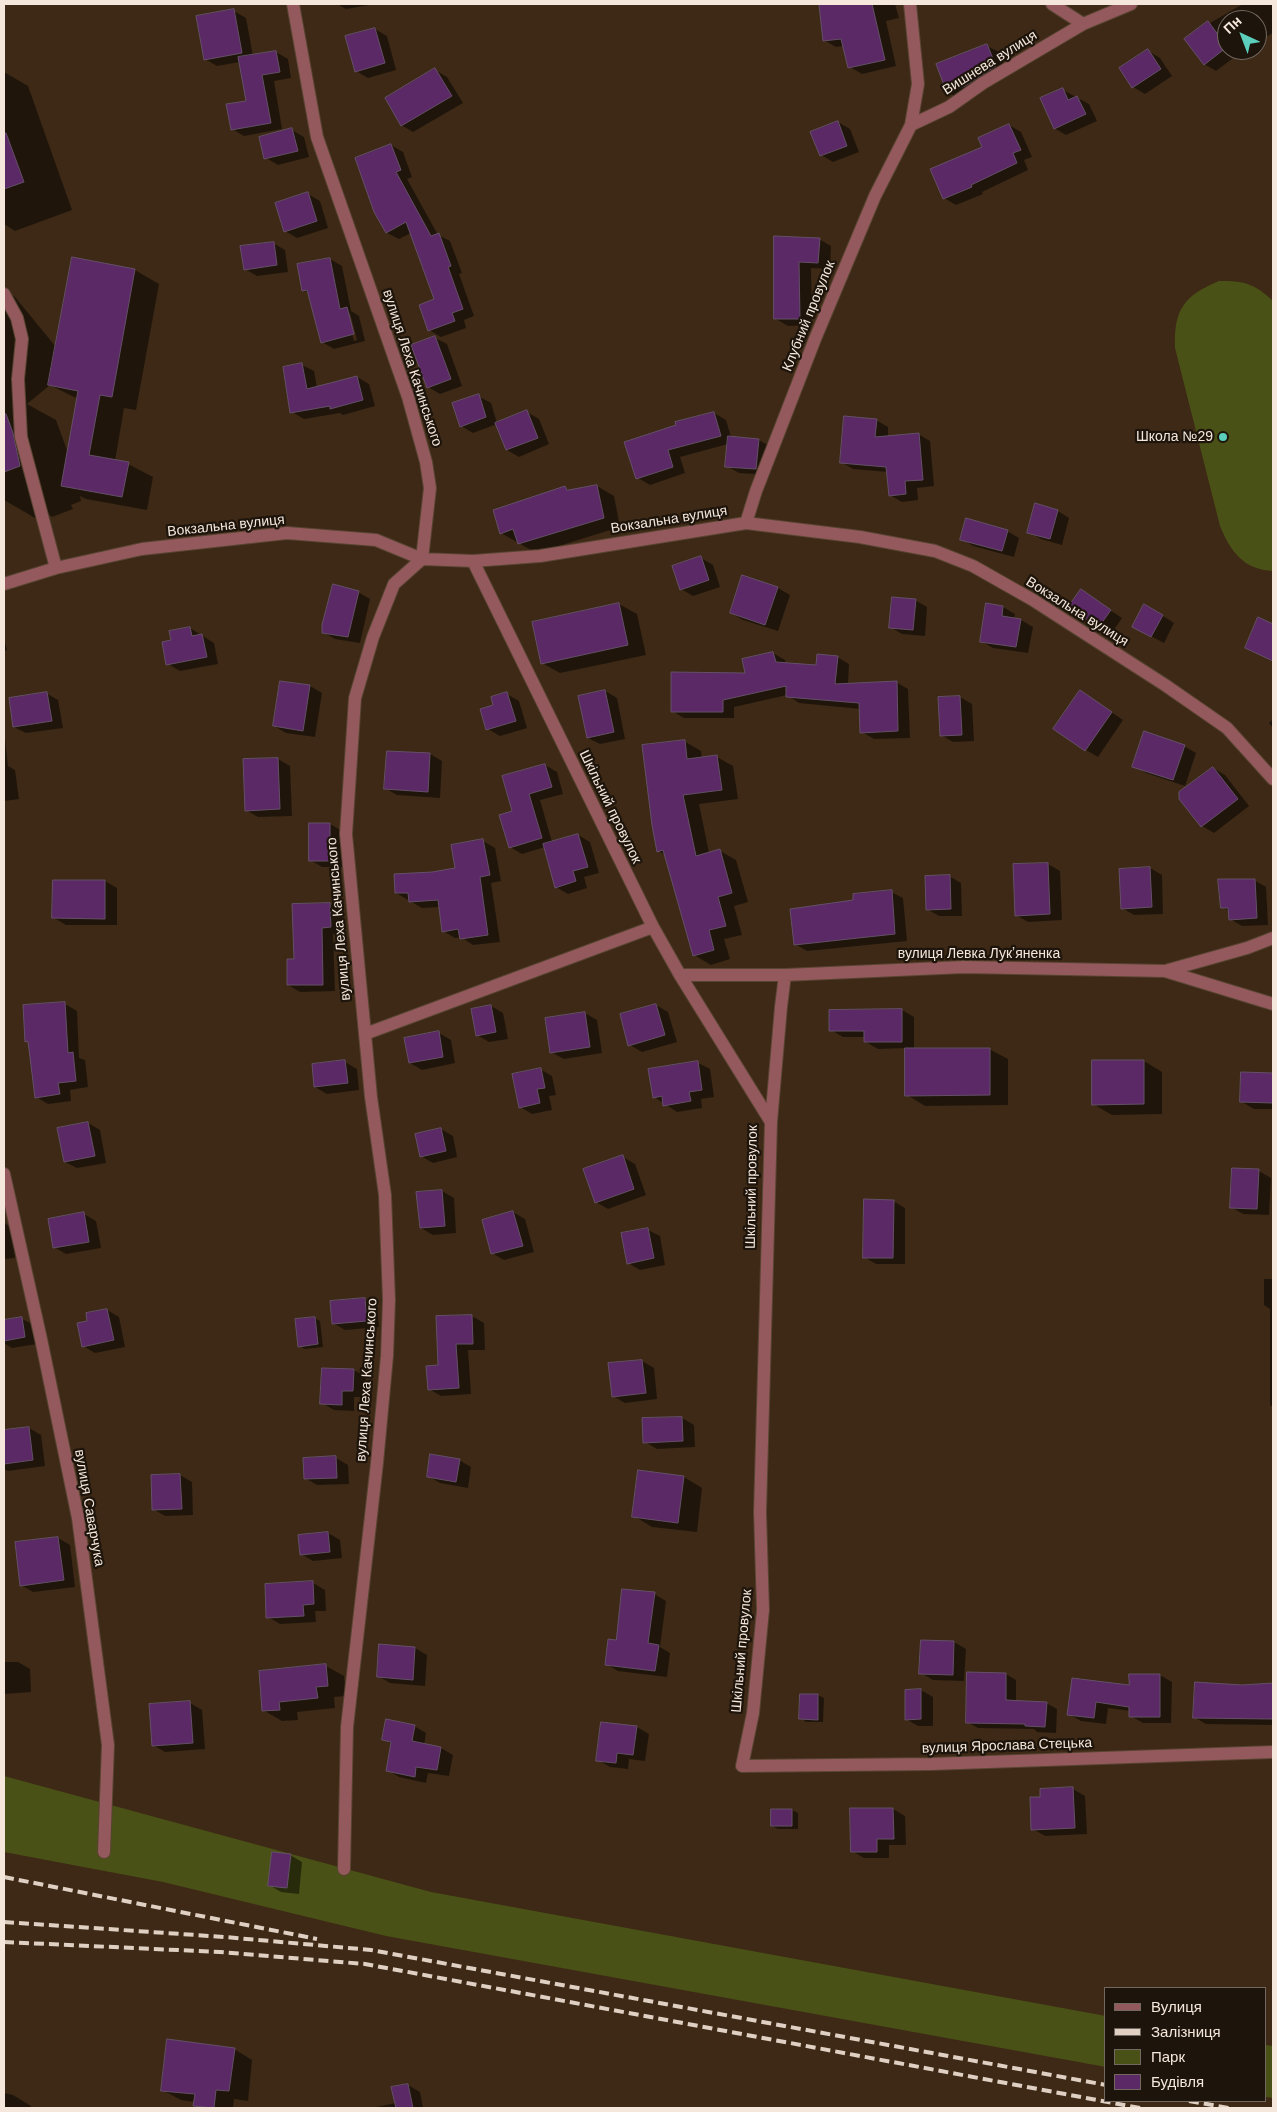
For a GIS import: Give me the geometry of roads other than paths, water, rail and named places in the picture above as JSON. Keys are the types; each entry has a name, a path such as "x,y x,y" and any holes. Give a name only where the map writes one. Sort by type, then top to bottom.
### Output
{"street":[{"name":"вулиця Леха Качинського","path":"293,4 317,137 408,397 426,462 430,488 422,559 394,584 373,637 354,698 346,834 364,1034 385,1195 389,1300 387,1356 377,1464 347,1727 344,1869"},
{"name":"Клубний провулок","path":"746,523 756,491 815,339 875,196 911,125 918,84 910,4"},
{"path":"1052,4 1083,24"},
{"name":"Вишнева вулиця","path":"911,125 949,107 983,83 1083,24 1131,4"},
{"path":"4,294 18,318 22,339 18,379 21,437 56,568"},
{"name":"Вокзальна вулиця","path":"4,584 56,568 142,550 287,533 376,540 422,559 473,561 540,556 746,523 908,545 936,551 973,566 1033,600 1166,685 1227,728 1273,779"},
{"name":"Шкільний провулок","path":"473,561 653,927 680,975 771,1122 760,1512 763,1610 753,1713 742,1766"},
{"path":"364,1034 653,927"},
{"path":"1165,971 1248,948 1273,938"},
{"name":"вулиця Левка Лукʼяненка","path":"680,975 786,975 964,967 1165,971 1273,1004"},
{"path":"771,1122 780,1007 786,975"},
{"name":"вулиця Саварчука","path":"4,1174 78,1518 108,1745 104,1852"},
{"name":"вулиця Ярослава Стецька","path":"742,1766 931,1764 1273,1752"}],"railway":[{"path":"4,1877 317,1939"},
{"path":"4,1922 225,1937 371,1950 1104,2085"},
{"path":"4,1942 220,1952 365,1964 1104,2101"},
{"path":"1108,2102 1140,2108"},
{"path":"1195,2102 1229,2108"}],"place":[{"name":"Школа №29","path":"1223,437"}]}
